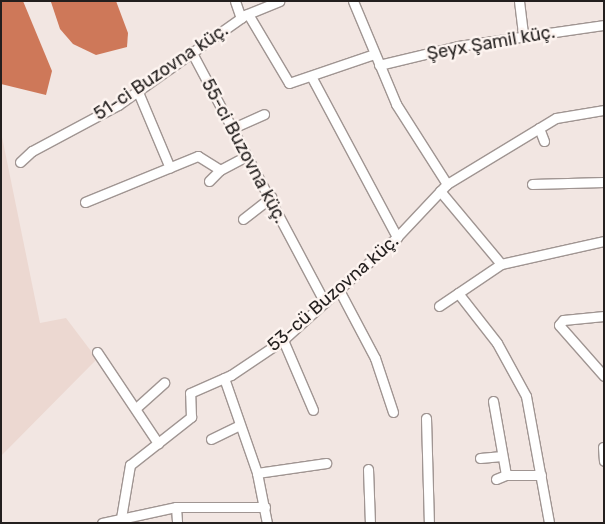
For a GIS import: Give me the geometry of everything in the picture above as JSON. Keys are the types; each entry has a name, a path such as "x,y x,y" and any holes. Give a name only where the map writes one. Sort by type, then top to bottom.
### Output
{"street":[{"path":"235,1 286,82 311,76 374,54"},
{"name":"51-ci Buzovna küç.","path":"20,162 138,92 191,51 244,16 279,1"},
{"path":"353,1 374,54 402,115 447,184"},
{"path":"519,1 523,36"},
{"name":"Şeyx Şamil küç.","path":"379,65 523,36 604,25"},
{"name":"55-ci Buzovna küç.","path":"191,51 246,156 271,197 325,303"},
{"path":"311,76 386,225 397,237"},
{"path":"138,92 170,168"},
{"name":"53-cü Buzovna küç.","path":"121,518 130,465 193,415 190,393 224,378 283,340 397,237 447,184 539,128 565,115 604,110"},
{"path":"233,128 264,114"},
{"path":"539,128 544,141"},
{"path":"85,202 202,156 220,170"},
{"path":"209,180 220,170 246,156"},
{"path":"532,184 604,182"},
{"path":"440,191 502,264"},
{"path":"243,219 271,197"},
{"path":"439,306 502,264 604,241"},
{"path":"339,290 375,358 393,412"},
{"path":"458,293 491,334 521,385 532,414 549,523"},
{"path":"604,316 563,320 559,325 604,376"},
{"path":"283,340 313,410"},
{"path":"98,352 158,443"},
{"path":"224,378 257,473 267,523"},
{"path":"136,408 164,383"},
{"path":"493,401 506,475"},
{"path":"426,418 429,523"},
{"path":"210,439 240,425"},
{"path":"603,447 604,461"},
{"path":"480,458 502,456"},
{"path":"257,473 326,464"},
{"path":"368,469 370,523"},
{"path":"496,479 506,475 541,475"},
{"path":"102,523 176,507 265,507"},
{"path":"176,507 177,523"}],"shaded area":[{"path":"1,1 23,1 52,71 46,95 1,84"},
{"path":"116,1 128,33 127,47 96,55 73,44 60,29 51,2"},
{"path":"1,132 40,323 66,318 97,359 1,456"}]}
